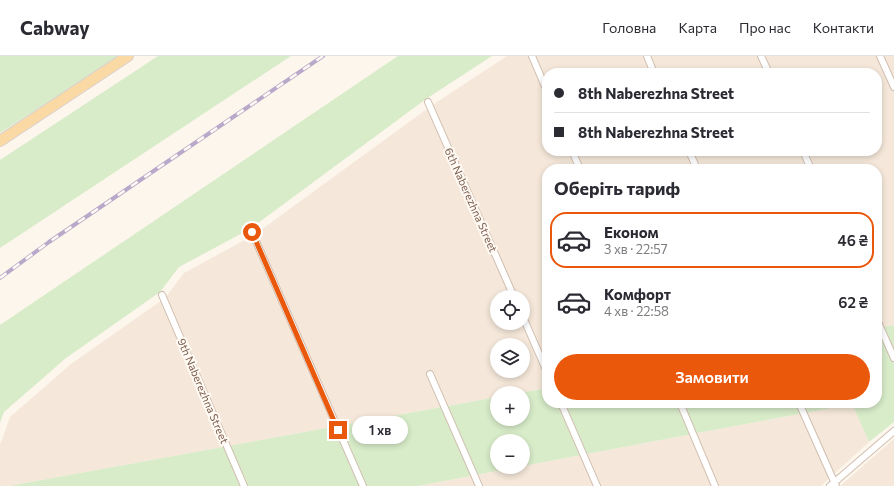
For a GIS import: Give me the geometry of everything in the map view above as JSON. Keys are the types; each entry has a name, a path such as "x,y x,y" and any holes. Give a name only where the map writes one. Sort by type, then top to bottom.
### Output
{"main road":[{"path":"0,142 128,56"}],"street":[{"path":"532,56 542,79"},
{"path":"647,56 652,68"},
{"path":"761,56 767,68"},
{"path":"880,56 894,87"},
{"name":"6th Naberezhna Street","path":"428,102 511,290"},
{"path":"252,232 363,486"},
{"name":"9th Naberezhna Street","path":"162,295 244,486"},
{"path":"529,330 542,361"},
{"path":"882,331 894,358"},
{"path":"430,374 479,486"},
{"path":"563,408 597,486"},
{"path":"682,408 715,486"},
{"path":"801,408 833,485 894,430"}],"shaded area":[{"path":"507,56 894,56 894,325 882,327 882,164 542,164 542,389 530,391 530,386 490,386 490,398 9,486 0,486 0,444 10,417 71,364 165,298 184,273 254,235 431,106"},
{"path":"831,408 854,408 869,442 821,486 418,486 490,472 490,474 530,474 530,465"},
{"path":"894,439 894,486 840,486"}],"green space":[{"path":"0,56 120,56 0,133"},
{"path":"158,56 291,56 0,248 0,160"},
{"path":"398,56 492,56 426,99 250,229 179,267 160,292 66,358 4,412 0,423 0,325"},
{"path":"894,325 894,422 869,442 854,408 882,408 882,327"},
{"path":"542,389 542,408 831,408 530,465 530,434 490,434 490,472 418,486 9,486 490,398 490,426 530,426 530,391"}],"railway":[{"path":"0,278 49,242 323,56"}],"route":[{"path":"252,232 338,430"}]}
